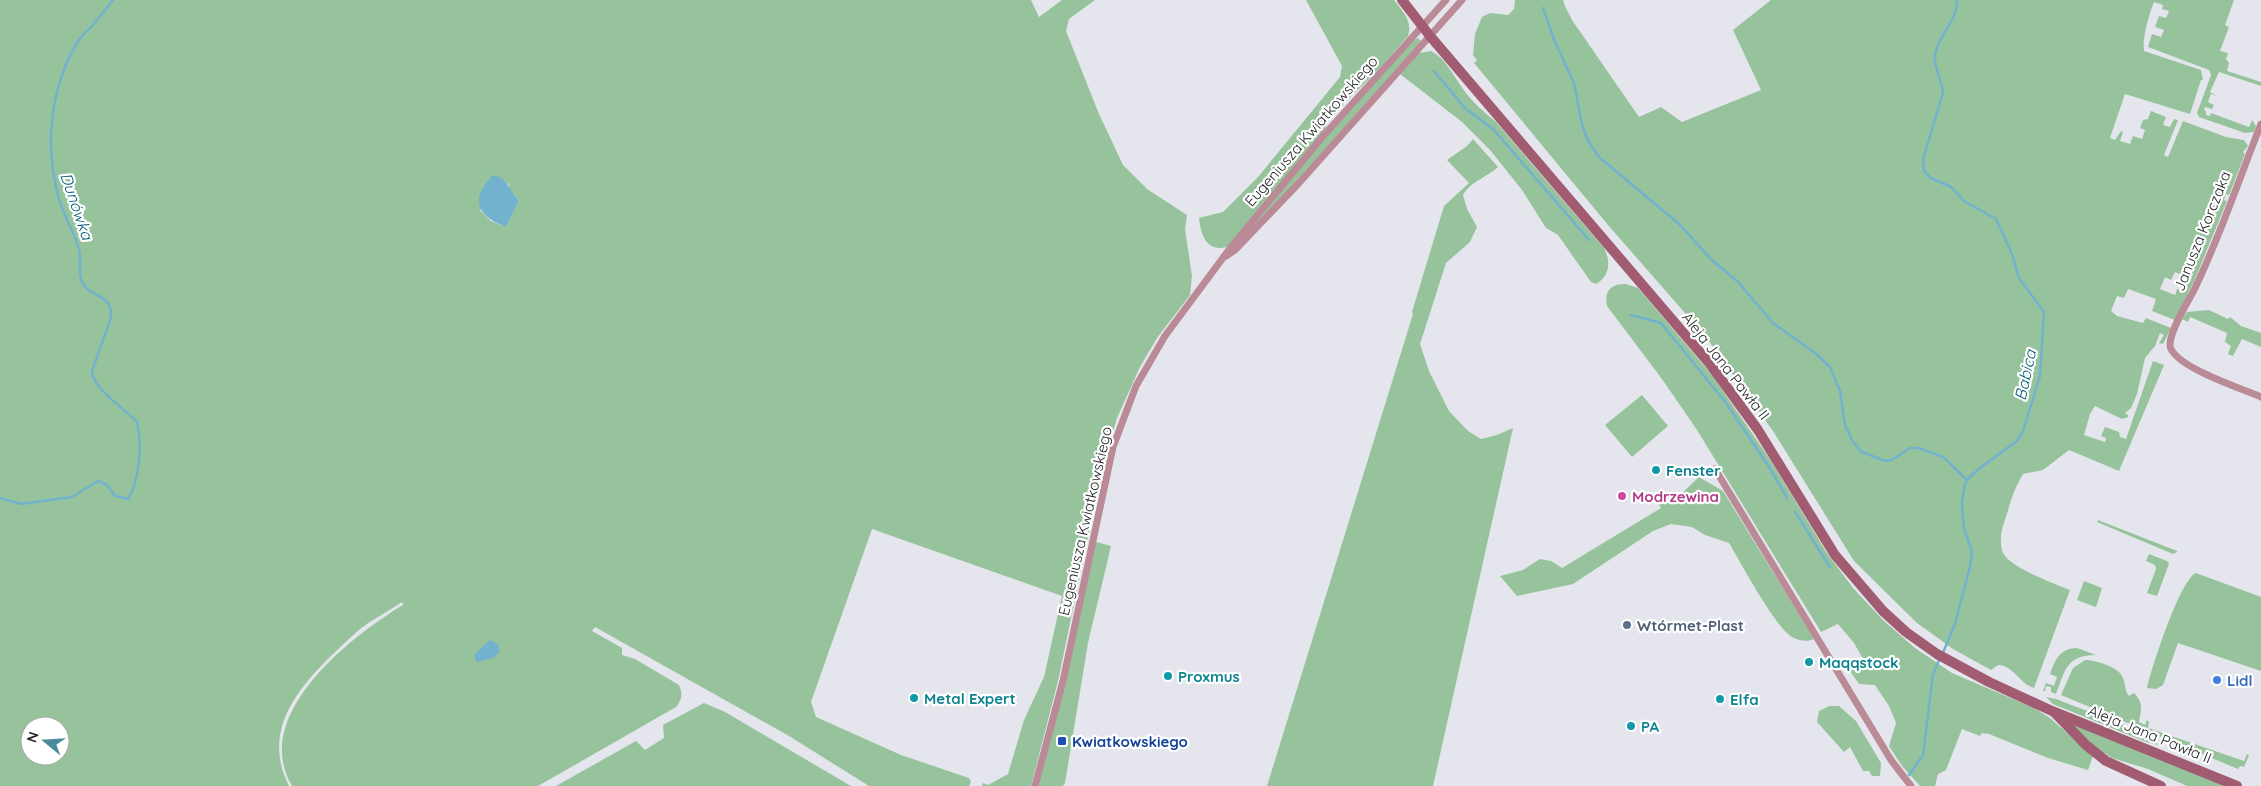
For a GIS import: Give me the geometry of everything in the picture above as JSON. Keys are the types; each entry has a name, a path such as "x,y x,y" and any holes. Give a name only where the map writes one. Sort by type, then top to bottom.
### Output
{"street":[{"name":"Aleja Jana Pawła II","path":"1402,0 1421,26 1710,364 1758,430 1835,554 1870,598 1906,632 1955,665 1989,682 2052,711 2237,786"},
{"name":"Eugeniusza Kwiatkowskiego","path":"1035,786 1063,681 1107,471 1118,432 1136,386 1153,355 1224,258 1324,135 1446,0"},
{"name":"Eugeniusza Kwiatkowskiego","path":"1224,258 1235,250 1299,183 1462,0"},
{"name":"Janusza Korczaka","path":"2261,124 2199,280 2173,331 2170,348 2181,360 2197,370 2261,397"},
{"path":"1715,470 1900,772 1911,786"},
{"name":"Aleja Jana Pawła II","path":"2052,711 2086,745 2106,761 2161,786"}],"green space":[{"path":"0,0 1031,0 1039,17 1062,0 1095,0 1069,19 1066,31 1099,114 1123,165 1147,189 1187,215 1185,229 1192,276 1190,295 1157,338 1140,367 1117,418 1103,465 1058,681 1031,786 982,786 983,783 988,785 1008,774 1024,720 1044,677 1062,596 872,529 811,702 816,717 901,755 969,778 971,782 969,786 869,786 789,736 595,627 592,631 622,648 622,655 635,659 679,685 681,699 676,707 538,786 292,786 283,759 284,732 295,706 312,681 334,658 357,637 403,605 402,602 352,636 318,669 295,698 286,714 279,748 282,767 289,786 0,786","holes":["508,183 511,192 519,201 506,227 491,221 480,210"]},
{"path":"1306,0 1394,0 1408,21 1408,36 1378,70 1339,109 1324,130 1227,247 1214,247 1209,245 1203,236 1199,218 1223,212 1258,177 1340,77 1342,66"},
{"path":"1515,0 1563,0 1572,20 1639,117 1661,107 1682,122 1761,90 1733,30 1771,0 2234,0 2225,25 2229,27 2220,51 2228,53 2226,59 2229,63 2227,71 2261,82 2261,86 2219,72 2210,92 2217,96 2211,94 2208,102 2214,105 2212,109 2205,107 2204,110 2206,115 2210,116 2211,113 2249,127 2252,120 2256,126 2254,132 2245,133 2199,117 2197,113 2211,75 2209,70 2148,47 2152,34 2161,37 2164,30 2155,27 2159,16 2166,18 2169,11 2162,9 2163,5 2154,2 2145,33 2144,51 2201,70 2203,80 2201,80 2190,114 2125,94 2110,138 2115,140 2121,131 2123,132 2120,141 2130,144 2133,136 2142,139 2145,130 2140,128 2143,120 2148,119 2151,111 2166,117 2163,125 2170,127 2174,119 2178,120 2164,155 2168,157 2183,121 2226,137 2244,140 2248,146 2243,152 2245,154 2229,195 2226,194 2224,200 2227,201 2195,279 2175,320 2152,311 2156,299 2128,289 2124,298 2117,296 2111,311 2117,316 2143,323 2146,318 2171,328 2163,344 2159,343 2164,335 2160,333 2155,346 2145,358 2137,394 2131,408 2125,413 2128,417 2122,419 2095,406 2090,414 2084,435 2105,442 2106,438 2101,436 2105,427 2119,432 2120,437 2126,439 2153,361 2164,365 2119,471 2069,450 2043,470 2023,474 2015,490 2001,533 2001,546 2005,556 2032,574 2070,590 2034,688 2025,683 2008,668 1998,665 1991,670 1953,649 1917,623 1854,561 1773,431 1706,337 1608,225 1474,63 1477,60 1473,55 1475,34 1482,17 1490,13 1508,15 1514,9","holes":["2175,272 2186,277 2180,290 2177,289 2175,295 2160,289 2165,277 2171,280"]},
{"path":"1418,38 1421,41 1234,249 1327,134 1409,43"},
{"path":"1431,51 1445,63 1470,98 1496,122 1604,248 1608,258 1608,268 1601,281 1596,284 1591,282 1558,235 1546,228 1522,190 1490,150 1462,122 1400,74 1419,53"},
{"path":"1473,139 1498,167 1470,186 1463,195 1467,209 1477,227 1470,242 1446,263 1420,344 1429,371 1449,411 1468,431 1481,439 1513,428 1433,786 1267,786 1413,314 1412,312 1444,206 1469,183 1447,160 1467,146"},
{"path":"1626,284 1638,288 1712,375 1769,458 1827,553 1853,588 1884,621 1915,648 1952,673 2034,708 2050,718 2093,756 2088,770 2048,758 1989,734 1982,733 1980,736 1962,729 1946,770 1938,774 1935,786 1920,786 1902,766 1889,746 1896,723 1889,706 1875,685 1859,684 1848,668 1863,659 1854,643 1838,624 1821,632 1697,430 1662,379 1607,306 1606,300 1610,289 1616,285"},
{"path":"2209,310 2228,319 2230,317 2241,326 2261,333 2261,347 2242,339 2233,356 2228,354 2231,346 2225,342 2227,333 2190,317 2188,322 2182,319 2187,312"},
{"path":"1642,395 1668,426 1632,457 1605,425"},
{"path":"1699,477 1723,491 1814,639 1806,641 1797,639 1785,631 1768,608 1729,543 1705,535 1692,527 1671,524 1653,531 1573,584 1517,596 1500,576 1523,570 1540,559 1551,561 1562,568 1661,508 1655,498 1680,495"},
{"path":"2098,520 2177,552 2173,554 2097,522"},
{"path":"1093,541 1111,546 1088,643 1065,783 1063,786 1035,786"},
{"path":"2149,554 2167,561 2169,564 2157,596 2147,593 2156,569 2155,565 2146,561"},
{"path":"2196,573 2261,597 2261,671 2178,643 2163,685 2156,689 2147,688 2160,645 2175,607 2189,579"},
{"path":"2084,581 2102,588 2096,607 2077,600"},
{"path":"2077,648 2096,655 2086,656 2073,661 2065,671 2056,694 2051,692 2051,687 2046,686 2045,691 2043,691 2046,683 2054,686 2057,677 2050,674 2059,656 2066,650"},
{"path":"2085,660 2106,665 2120,673 2129,696 2134,693 2139,700 2141,707 2139,722 2145,725 2147,720 2149,722 2148,728 2244,761 2247,754 2249,755 2244,767 2240,766 2238,769 2061,695 2073,668"},
{"path":"2046,697 2056,699 2127,727 2152,739 2159,745 2146,742 2053,704"},
{"path":"704,703 725,712 851,786 556,786 636,741 645,750 664,738 663,725"},
{"path":"1829,706 1839,706 1856,721 1881,763 1880,776 1872,776 1869,771 1863,771 1850,747 1844,752 1817,722 1819,711"},
{"path":"2062,717 2224,786 2187,786 2148,769 2112,758 2088,742"}],"water":[{"path":"493,175 505,181 519,201 506,227 488,218 480,206 481,192"},
{"path":"490,640 498,644 500,651 493,658 477,662 474,655"}],"waterway":[{"name":"Dunówka","path":"0,498 21,504 72,497 98,481 107,485 115,496 128,499 135,482 140,450 137,422 104,392 98,385 92,371 111,318 111,309 104,299 88,290 81,279 79,249 59,199 54,179 51,138 56,98 61,78 69,59 78,41 113,0"},
{"name":"Babica","path":"1942,655 1955,624 1970,567 1972,552 1963,519 1962,502 1965,484 1980,468 2017,441 2023,431 2040,376 2044,312 2019,278 2012,254 1996,219 1964,201 1951,187 1931,178 1924,171 1923,159 1943,93 1935,63 1935,55 1954,14 1957,0"},
{"path":"1543,8 1555,42 1574,83 1582,125 1588,141 1599,157 1679,224 1712,260 1738,282 1773,323 1815,353 1830,367 1840,391 1845,425 1853,442 1862,452 1885,461 1892,460 1910,448 1919,448 1943,457 1967,480"},
{"path":"1434,71 1465,108 1494,130 1589,240"},
{"path":"1631,315 1661,323 1726,403 1769,467 1787,498"},
{"path":"1795,512 1830,567"},
{"name":"Babica","path":"1909,775 1923,755 1933,674 1939,660"}],"place":[{"name":"Fenster","path":"1656,470"},
{"name":"Modrzewina","path":"1622,496"},
{"name":"Wtórmet-Plast","path":"1627,625"},
{"name":"Maqqstock","path":"1809,662"},
{"name":"Proxmus","path":"1168,676"},
{"name":"Lidl","path":"2217,680"},
{"name":"Metal Expert","path":"914,698"},
{"name":"Elfa","path":"1720,699"},
{"name":"PA","path":"1631,726"},
{"name":"Kwiatkowskiego","path":"1062,741"}]}
